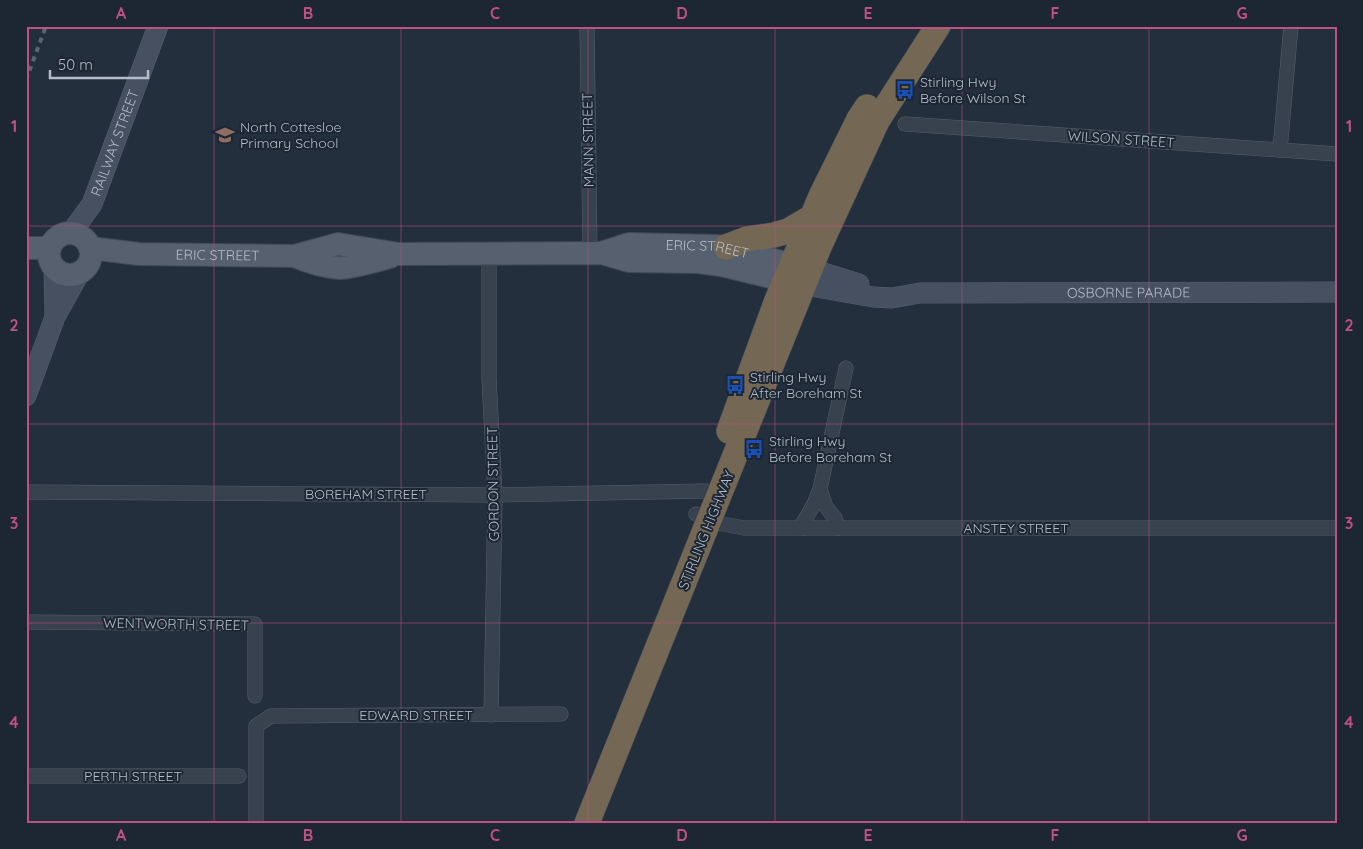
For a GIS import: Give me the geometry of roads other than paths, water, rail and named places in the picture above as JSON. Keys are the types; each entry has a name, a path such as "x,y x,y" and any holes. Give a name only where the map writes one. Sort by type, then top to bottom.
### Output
{"highway":[{"name":"STIRLING HIGHWAY","path":"798,275 812,217 859,119 920,26"},
{"name":"STIRLING HIGHWAY","path":"587,823 776,300 819,247 877,121 938,26"},
{"path":"726,247 747,239 779,234 796,228 812,217"},
{"name":"STIRLING HIGHWAY","path":"571,823 701,505"}],"main road":[{"path":"26,248 51,257 60,272 66,274 84,251 66,234 56,238 51,257"},
{"name":"ERIC STREET","path":"84,251 139,254 294,256 338,244 399,254 595,253 629,261 698,262 798,275"},
{"name":"ERIC STREET","path":"595,253 630,244 726,247 798,275"},
{"path":"26,256 51,257"}],"street":[{"name":"RAILWAY STREET","path":"26,396 55,317 84,251 92,204 158,26"},
{"name":"MANN STREET","path":"587,26 595,253"},
{"path":"1280,150 1291,26"},
{"name":"WILSON STREET","path":"905,124 1337,154"},
{"name":"GORDON STREET","path":"490,254 490,378 495,495 491,715"},
{"name":"RAILWAY STREET","path":"51,257 55,317"},
{"name":"OSBORNE PARADE","path":"798,275 873,297 892,298 920,293 1337,292"},
{"path":"803,528 803,523 820,489 846,368"},
{"path":"820,489 826,507 835,518 838,528"},
{"name":"BOREHAM STREET","path":"26,492 495,495 701,505"},
{"name":"ANSTEY STREET","path":"701,505 723,524 744,528 1337,528"},
{"name":"WENTWORTH STREET","path":"26,622 255,624 255,696"},
{"name":"EDWARD STREET","path":"256,823 256,726 271,716 561,714"},
{"name":"PERTH STREET","path":"26,776 239,776"}],"railway":[{"path":"26,80 46,26"}],"place":[{"name":"Stirling Hwy Before Wilson St","path":"905,90"},
{"name":"North Cottesloe Primary School","path":"225,135"},
{"name":"Stirling Hwy After Boreham St","path":"735,385"},
{"name":"Stirling Hwy Before Boreham St","path":"754,449"}]}
